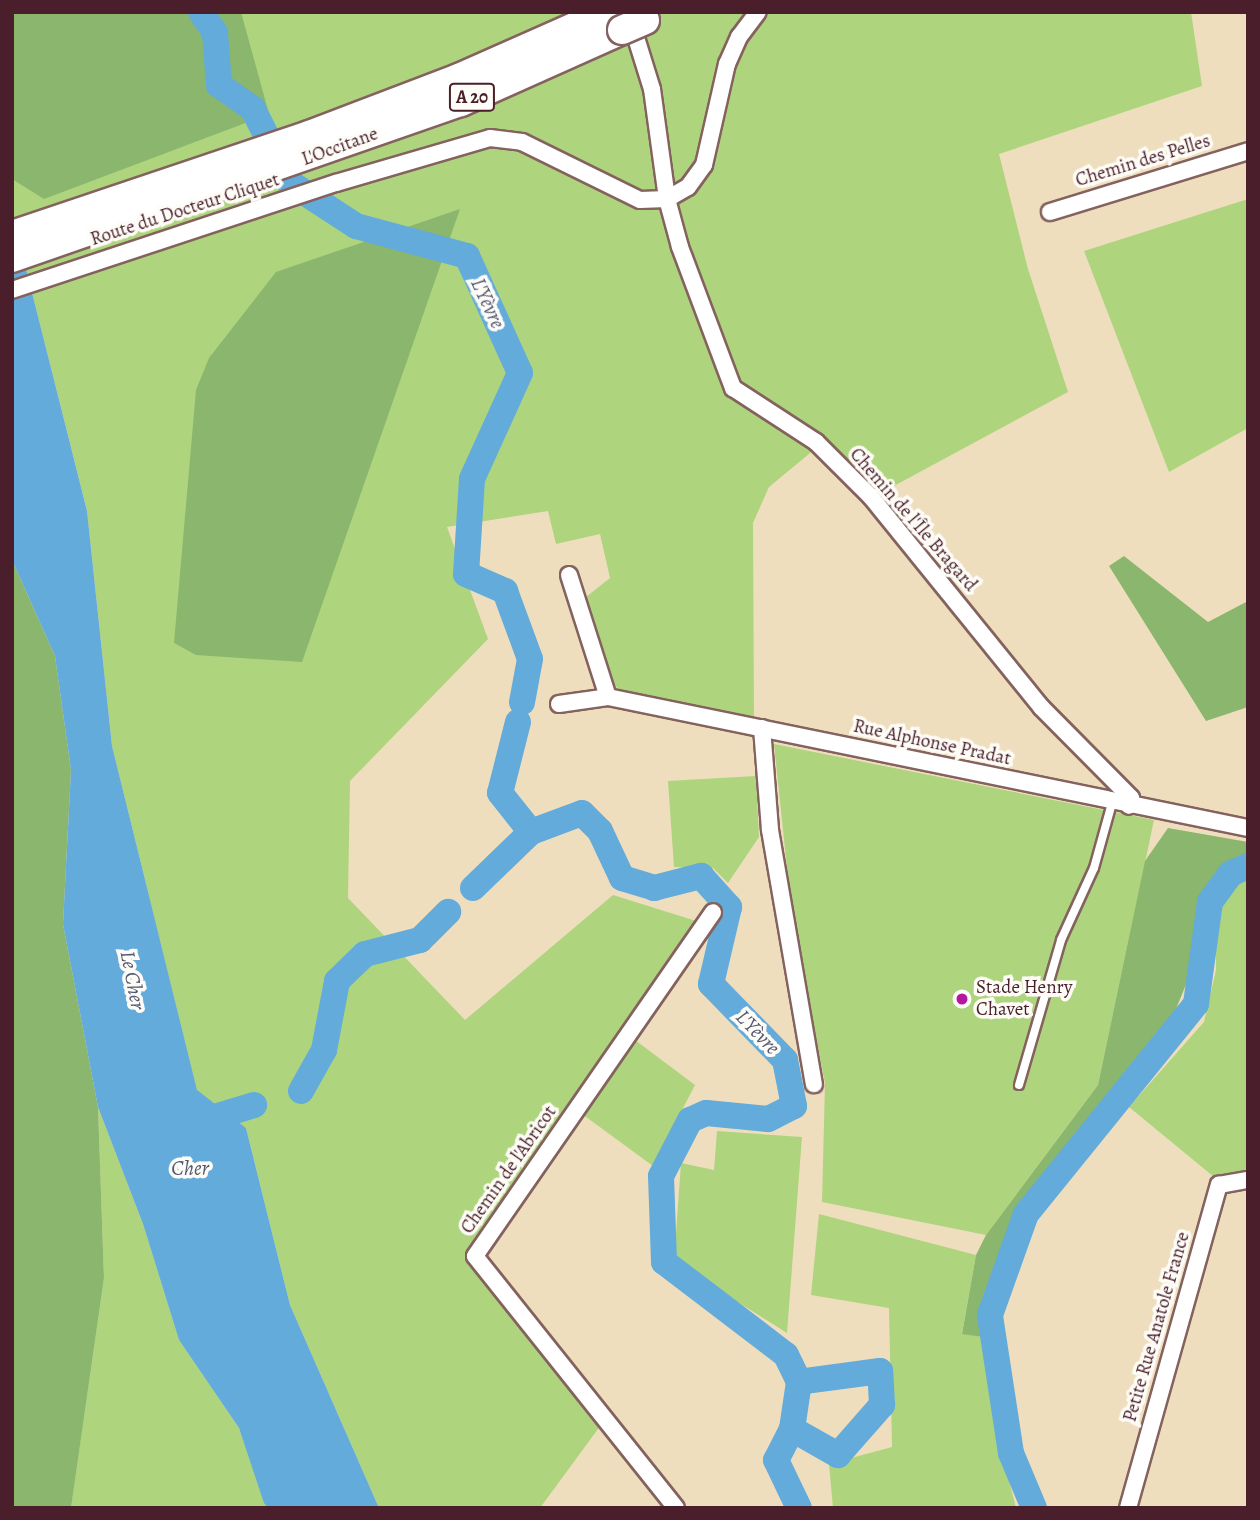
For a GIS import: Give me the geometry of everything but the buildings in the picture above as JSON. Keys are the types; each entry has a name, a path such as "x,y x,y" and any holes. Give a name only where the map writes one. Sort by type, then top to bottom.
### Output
{"highway":[{"name":"L'Occitane","path":"12,258 66,229 313,145 461,102 632,17"},
{"name":"L'Occitane","path":"12,234 66,229"}],"street":[{"path":"667,199 688,187 704,165 727,64 739,37 758,12"},
{"name":"Chemin de l'Île Bragard","path":"632,17 652,89 667,199 684,259 733,388 816,442 871,497 1041,707 1131,797 1129,806"},
{"name":"Route du Docteur Cliquet","path":"12,290 336,183 490,138 522,142 640,200 667,199"},
{"name":"Chemin des Pelles","path":"1050,212 1248,151"},
{"path":"569,575 608,697"},
{"name":"Rue Alphonse Pradat","path":"559,704 608,697 1112,803 1248,828"},
{"path":"762,728 772,842 814,1084"},
{"name":"Chemin de l'Abricot","path":"676,1508 475,1256 713,912"},
{"name":"Petite Rue Anatole France","path":"1128,1508 1219,1185 1248,1180"}],"lane":[{"path":"1018,1085 1061,940 1094,868 1112,803"}],"green space":[{"path":"12,12 1191,12 1202,86 999,154 1028,269 1068,392 879,494 827,439 769,487 753,523 754,723 622,693 600,670 581,601 610,578 600,534 556,544 548,511 447,527 488,639 350,781 348,898 465,1020 613,895 709,925 477,1254 609,1414 540,1508 379,1508 290,1305 246,1128 197,1091 112,746 87,511 12,213"},
{"path":"12,12 241,12 269,114 44,199 12,179"},
{"path":"1248,199 1248,428 1169,472 1084,251"},
{"path":"460,209 302,662 196,655 174,643 196,390 209,358 276,272"},
{"path":"1124,556 1208,622 1248,601 1248,707 1206,721 1109,566"},
{"path":"12,560 55,656 71,770 63,924 98,1107 104,1278 71,1508 12,1508"},
{"name":"Stade Henry Chavet","path":"774,744 1154,820 1098,1085 986,1235 822,1202 825,1083 792,916"},
{"path":"756,776 759,837 728,883 713,868 674,867 668,781"},
{"path":"1168,828 1248,842 1248,853 1207,897 1193,967 1172,1019 1017,1215 988,1292 983,1337 962,1334 976,1255 986,1235 1098,1085 1145,861"},
{"path":"1248,878 1248,1175 1214,1177 1129,1107 1204,1022 1216,970 1216,907 1226,892"},
{"path":"635,1040 695,1085 653,1166 582,1114"},
{"path":"98,1107 143,1224 179,1340 239,1428 268,1508 71,1507 104,1278"},
{"path":"717,1131 802,1137 787,1333 674,1262 681,1163 714,1170"},
{"path":"819,1214 976,1255 962,1333 983,1337 1002,1453 1016,1508 833,1508 829,1464 892,1447 889,1308 811,1295"}],"water":[{"name":"Cher","path":"12,213 87,511 112,746 197,1090 246,1128 290,1305 379,1508 268,1508 264,1503 239,1428 179,1340 143,1224 98,1107 63,924 71,770 55,656 12,560"}],"waterway":[{"name":"L'Yèvre","path":"201,12 215,33 219,85 253,109 290,183 356,226 467,256 520,373 472,479 466,574 505,591 530,659 522,702"},
{"name":"L'Yèvre","path":"518,722 500,793 531,832"},
{"name":"L'Yèvre","path":"473,888 531,832 582,813 600,831 622,878 654,888 701,876 729,907 711,984 785,1060 794,1106 768,1119 706,1113 690,1120 661,1176 664,1262 786,1355 799,1382 792,1429 776,1460 799,1508"},
{"name":"L'Yèvre","path":"1034,1508 1011,1453 990,1315 1026,1214 1196,1004 1210,902 1230,874 1248,866"},
{"name":"L'Yèvre","path":"301,1091 324,1050 337,981 365,954 420,940 448,912"},
{"name":"L'Yèvre","path":"192,1124 254,1105"},
{"name":"L'Yèvre","path":"792,1429 838,1455 882,1405 880,1371 799,1382"}],"place":[{"name":"Stade Henry Chavet","path":"962,999"}],"water label":[{"name":"Le Cher","path":"133,980"}]}
